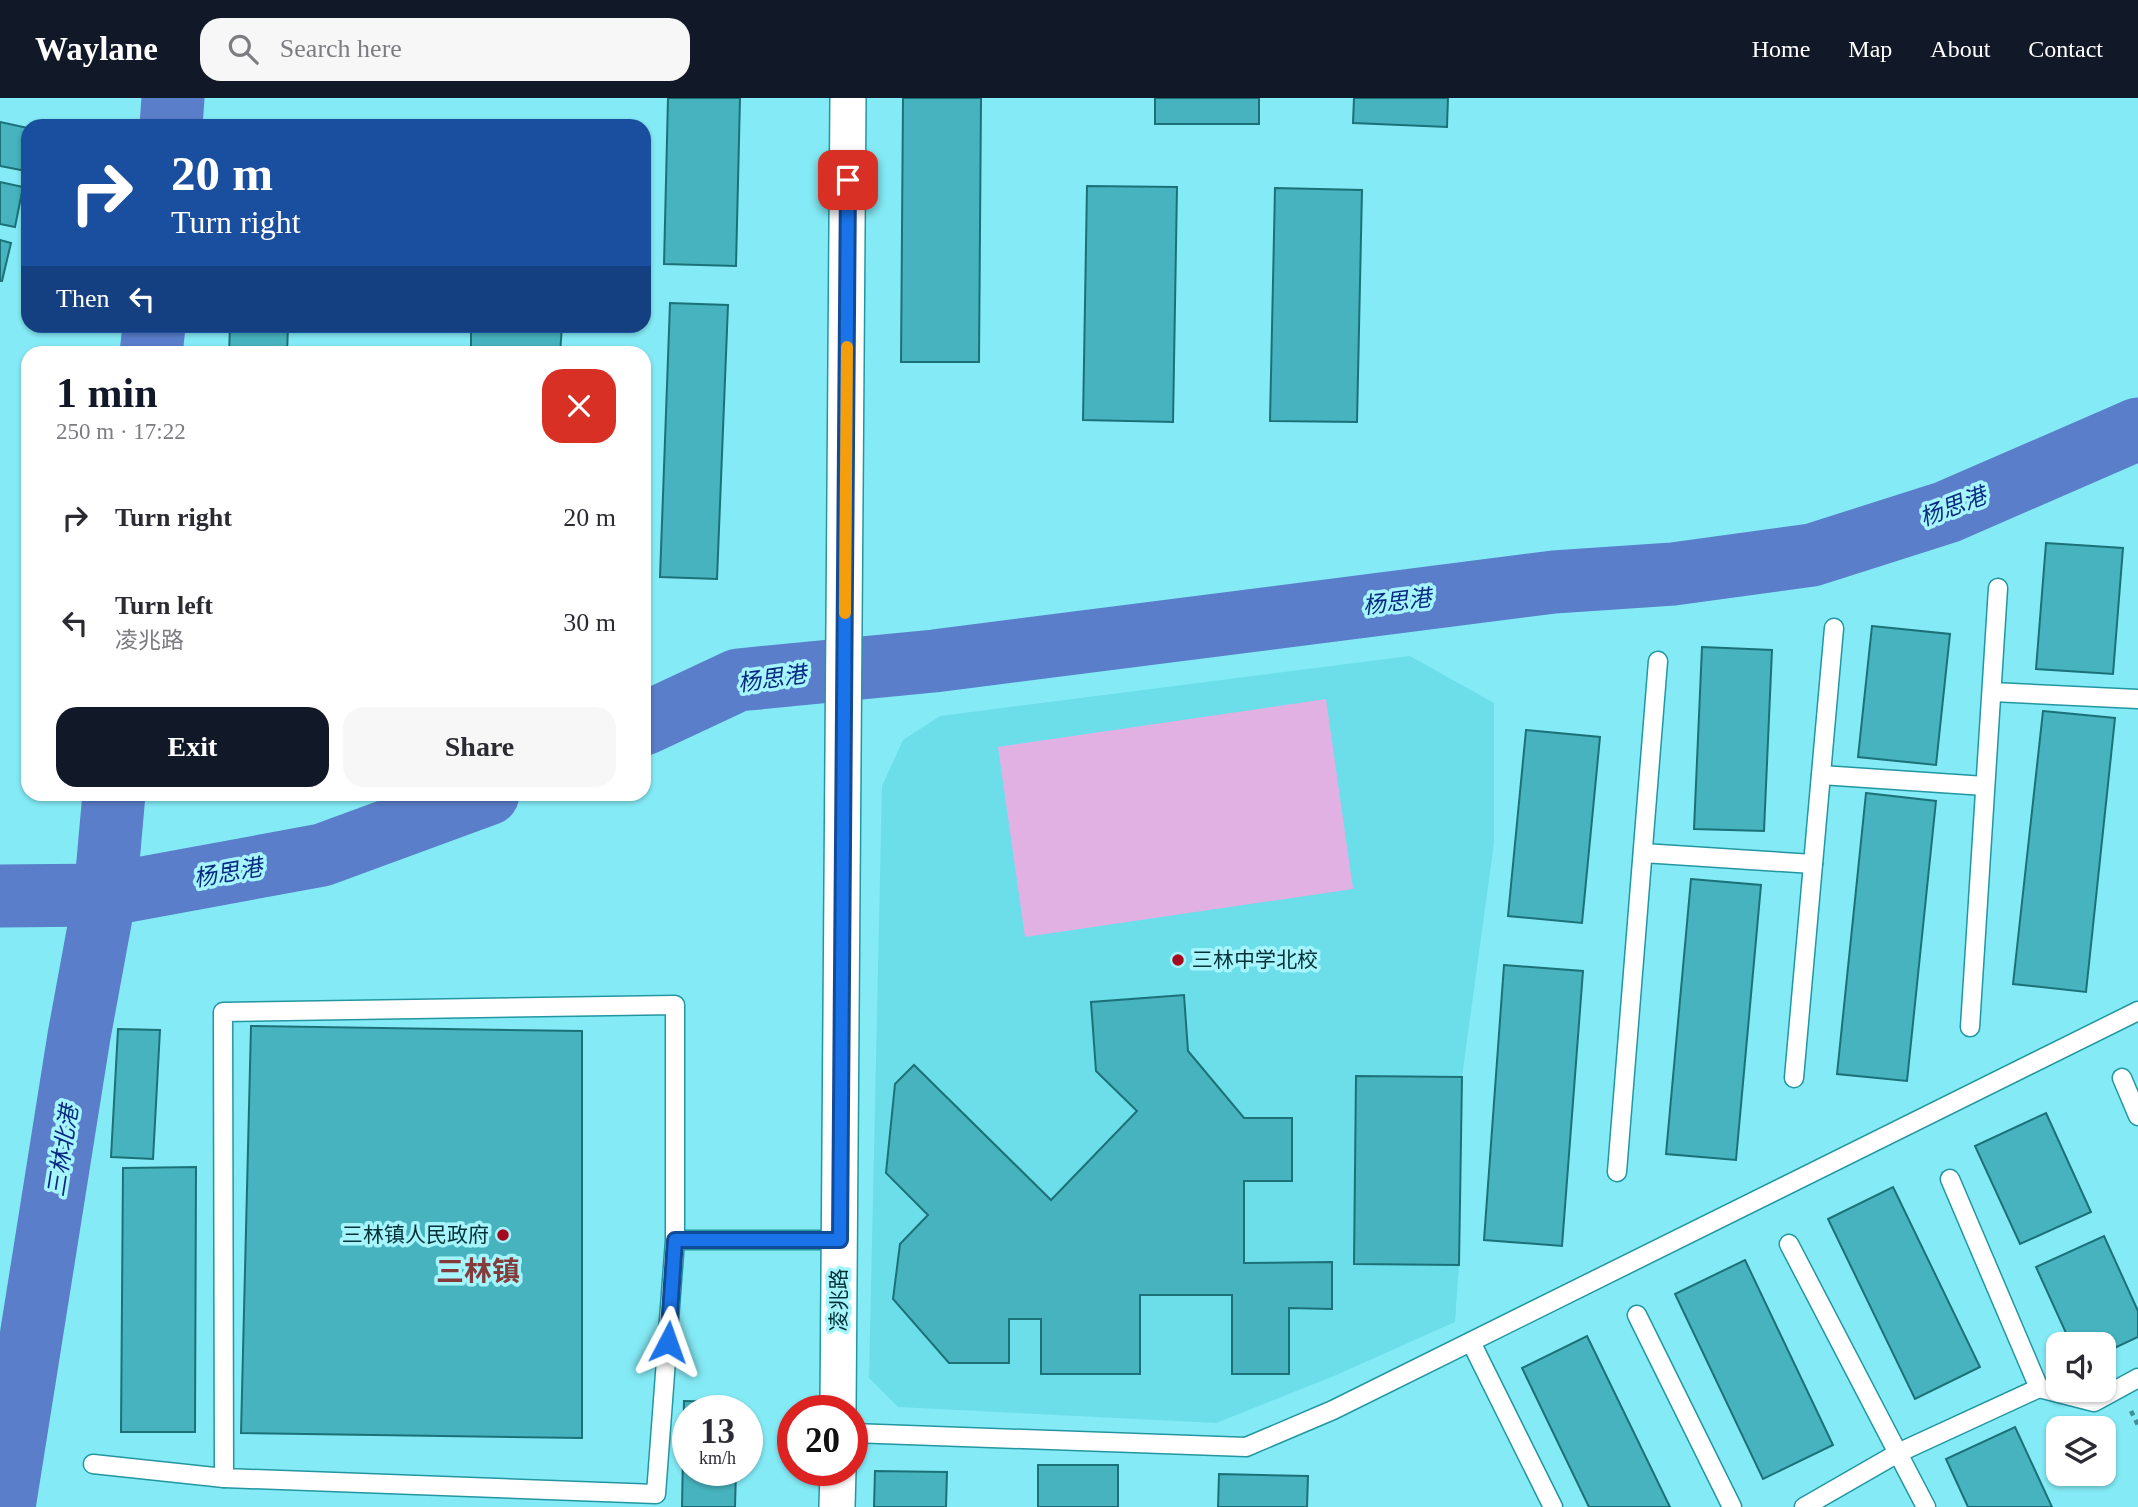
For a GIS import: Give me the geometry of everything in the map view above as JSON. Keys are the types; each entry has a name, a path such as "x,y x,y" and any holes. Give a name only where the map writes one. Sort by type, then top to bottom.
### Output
{"street":[{"name":"凌兆路","path":"838,1395 848,98"},
{"path":"838,1486 838,1507"}],"lane":[{"path":"1970,1027 1998,588"},
{"path":"1794,1078 1834,628"},
{"path":"1617,1172 1658,661"},
{"path":"1992,692 2138,699"},
{"path":"1821,775 1985,786"},
{"path":"1643,853 1813,864"},
{"path":"93,1464 224,1478 656,1494 675,1240 675,1005 223,1012 224,1478"},
{"path":"868,1434 1246,1447 1333,1410 2138,1011"},
{"path":"2122,1078 2138,1116"},
{"path":"1950,1179 2039,1388"},
{"path":"675,1240 840,1240"},
{"path":"1788,1244 1926,1507"},
{"path":"1637,1315 1732,1507"},
{"path":"1471,1342 1553,1507"},
{"path":"1804,1507 1898,1453 2039,1388 2094,1402 2138,1378"}],"shaded area":[{"name":"三林中学北校","path":"1410,656 1494,703 1494,843 1462,1077 1459,1265 1455,1322 1334,1376 1216,1423 898,1407 869,1378 882,786 903,740 940,716"},
{"path":"1326,699 1353,889 1025,937 998,747"}],"building":[{"path":"668,98 740,98 736,266 664,264"},
{"path":"903,98 981,98 979,362 901,362"},
{"path":"1155,98 1259,98 1259,124 1155,124"},
{"path":"1354,98 1448,98 1447,127 1353,123"},
{"path":"0,122 21,126 21,170 0,166"},
{"path":"0,182 21,187 15,227 0,224"},
{"path":"1087,186 1177,187 1173,422 1083,420"},
{"path":"1275,188 1362,190 1357,422 1270,421"},
{"path":"0,240 11,243 2,281 0,281"},
{"path":"670,303 728,305 717,579 660,577"},
{"path":"230,333 288,333 287,346 229,346"},
{"path":"471,333 562,333 561,346 471,346"},
{"path":"2046,543 2123,548 2113,674 2036,669"},
{"path":"1872,626 1950,634 1936,765 1858,757"},
{"path":"1702,647 1772,650 1764,831 1694,829"},
{"path":"2043,711 2115,718 2086,992 2013,984"},
{"path":"1526,730 1600,737 1582,923 1508,916"},
{"path":"1866,793 1936,801 1907,1081 1837,1074"},
{"path":"1691,879 1761,885 1736,1160 1666,1154"},
{"path":"1504,965 1583,971 1562,1246 1484,1240"},
{"path":"1184,995 1188,1051 1244,1118 1292,1118 1292,1181 1244,1181 1244,1263 1332,1262 1332,1309 1289,1308 1289,1374 1232,1374 1232,1295 1140,1295 1140,1374 1041,1374 1041,1319 1009,1319 1009,1363 949,1363 893,1299 900,1244 928,1215 886,1173 895,1084 914,1065 1051,1200 1137,1111 1096,1071 1091,1002"},
{"path":"251,1026 582,1031 582,1438 241,1433"},
{"path":"118,1029 160,1030 153,1159 111,1157"},
{"path":"1356,1076 1462,1077 1459,1265 1354,1264"},
{"path":"2046,1113 2091,1212 2020,1244 1975,1146"},
{"path":"196,1167 195,1432 121,1432 123,1168"},
{"path":"1893,1187 1980,1367 1915,1399 1828,1219"},
{"path":"2104,1236 2138,1311 2138,1337 2116,1347 2116,1332 2066,1332 2036,1267"},
{"path":"1745,1260 1833,1445 1763,1479 1675,1294"},
{"path":"1587,1336 1670,1507 1589,1507 1522,1368"},
{"path":"2015,1427 2052,1507 1968,1507 1946,1459"},
{"path":"1038,1465 1118,1465 1118,1507 1038,1507"},
{"path":"875,1471 947,1472 946,1507 874,1507"},
{"path":"1219,1474 1308,1476 1307,1507 1218,1507"},
{"path":"682,1486 736,1486 735,1507 682,1507"}],"waterway":[{"name":"三林北港","path":"172,119 173,98"},
{"name":"三林北港","path":"152,346 153,333"},
{"name":"杨思港","path":"651,721 738,680 934,661 1554,582 1673,574 1812,555 1947,512 2138,429"},
{"name":"三林北港","path":"4,1507 79,1036 105,895 113,801"},
{"name":"杨思港","path":"0,896 105,895 322,855 469,801"}],"slow traffic":[{"path":"845,613 847,347"}],"place":[{"name":"三林中学北校","path":"1178,960"},
{"name":"三林镇人民政府","path":"503,1235"}],"district":[{"name":"三林镇","path":"478,1271"}],"route":[{"path":"668,1342 675,1240 840,1240 848,180"}]}
